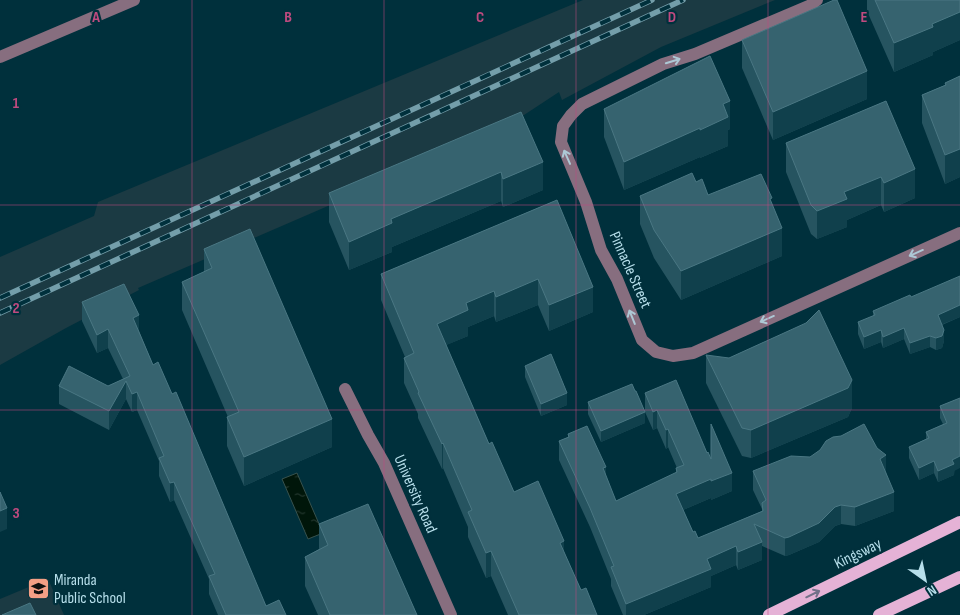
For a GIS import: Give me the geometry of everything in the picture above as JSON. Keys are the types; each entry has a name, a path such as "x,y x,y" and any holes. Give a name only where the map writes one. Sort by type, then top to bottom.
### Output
{"main road":[{"name":"Kingsway","path":"769,615 960,522"},
{"path":"879,615 960,577"}],"street":[{"path":"0,57 134,0"},
{"name":"Pinnacle Street","path":"817,0 811,5 695,54 663,64 582,104 563,126 561,142 586,202 600,250 617,279 642,340 656,352 673,356 693,353 960,232"},
{"name":"University Road","path":"345,389 384,463 451,615"}],"shaded area":[{"path":"583,0 775,0 661,47 562,100 559,92 524,115 425,164 138,288 139,290 0,365 0,257 94,216 98,202"},
{"name":"Miranda Public School","path":"48,579 64,615 0,615 0,599"}],"water":[{"path":"297,473 323,533 308,539 282,479"}],"building":[{"path":"837,0 867,71 773,112 742,40"},
{"path":"875,0 960,0 960,12 932,24 933,27 894,43"},
{"path":"710,56 730,101 723,104 728,117 624,162 604,109"},
{"path":"960,76 960,149 945,155 922,95 946,85 945,83"},
{"path":"886,101 915,169 884,183 881,177 844,192 847,199 817,211 811,205 786,143"},
{"path":"521,112 543,162 503,179 501,172 391,219 392,223 349,242 329,193"},
{"path":"692,173 696,182 702,179 708,195 761,174 772,198 770,199 782,228 681,271 654,230 640,196"},
{"path":"557,200 593,287 549,305 538,279 496,297 494,291 466,303 468,310 437,324 489,444 492,442 514,492 538,481 564,541 560,543 581,590 586,588 597,615 519,615 491,551 486,553 468,512 472,510 443,443 418,393 404,358 414,353 381,274"},
{"path":"250,229 332,419 244,457 227,417 239,412 182,282 212,268 204,249"},
{"path":"960,276 960,305 938,315 944,330 942,336 936,338 930,336 910,343 904,328 883,337 881,330 864,337 858,322 875,315 873,311"},
{"path":"124,284 139,315 133,318 153,365 158,362 172,394 176,392 266,606 279,600 286,615 226,615 209,576 215,574 174,482 170,483 159,458 164,456 137,392 132,394 126,381 109,411 59,386 69,366 108,386 130,376 108,329 97,335 82,302"},
{"path":"819,310 852,380 848,388 751,430 742,428 706,355 729,358 806,323"},
{"path":"551,354 567,393 541,404 525,366"},
{"path":"676,380 707,453 711,459 711,424 732,473 711,481 711,479 676,494 693,532 695,531 698,538 763,511 762,503 766,500 753,471 791,456 810,457 820,450 826,441 833,437 841,436 864,424 877,448 886,455 880,459 894,492 855,507 841,505 835,507 819,523 785,538 754,524 762,542 738,552 736,546 707,559 711,569 626,604 611,567 614,566 559,441 569,437 568,434 587,426 606,467 603,468 616,501 677,472 676,468 684,465 668,429 666,430 657,410 653,412 645,393"},
{"path":"632,384 645,412 601,431 588,402"},
{"path":"960,398 960,456 952,460 954,464 938,471 934,461 919,468 909,447 929,438 926,432 947,423 940,406"},
{"path":"0,492 7,508 0,511"},
{"path":"368,504 417,615 330,615 305,557 328,545 319,524"},
{"path":"30,603 36,615 2,615"}],"railway":[{"path":"0,298 652,0"},
{"path":"0,313 683,0"}],"place":[{"name":"Miranda Public School","path":"38,589"}]}
